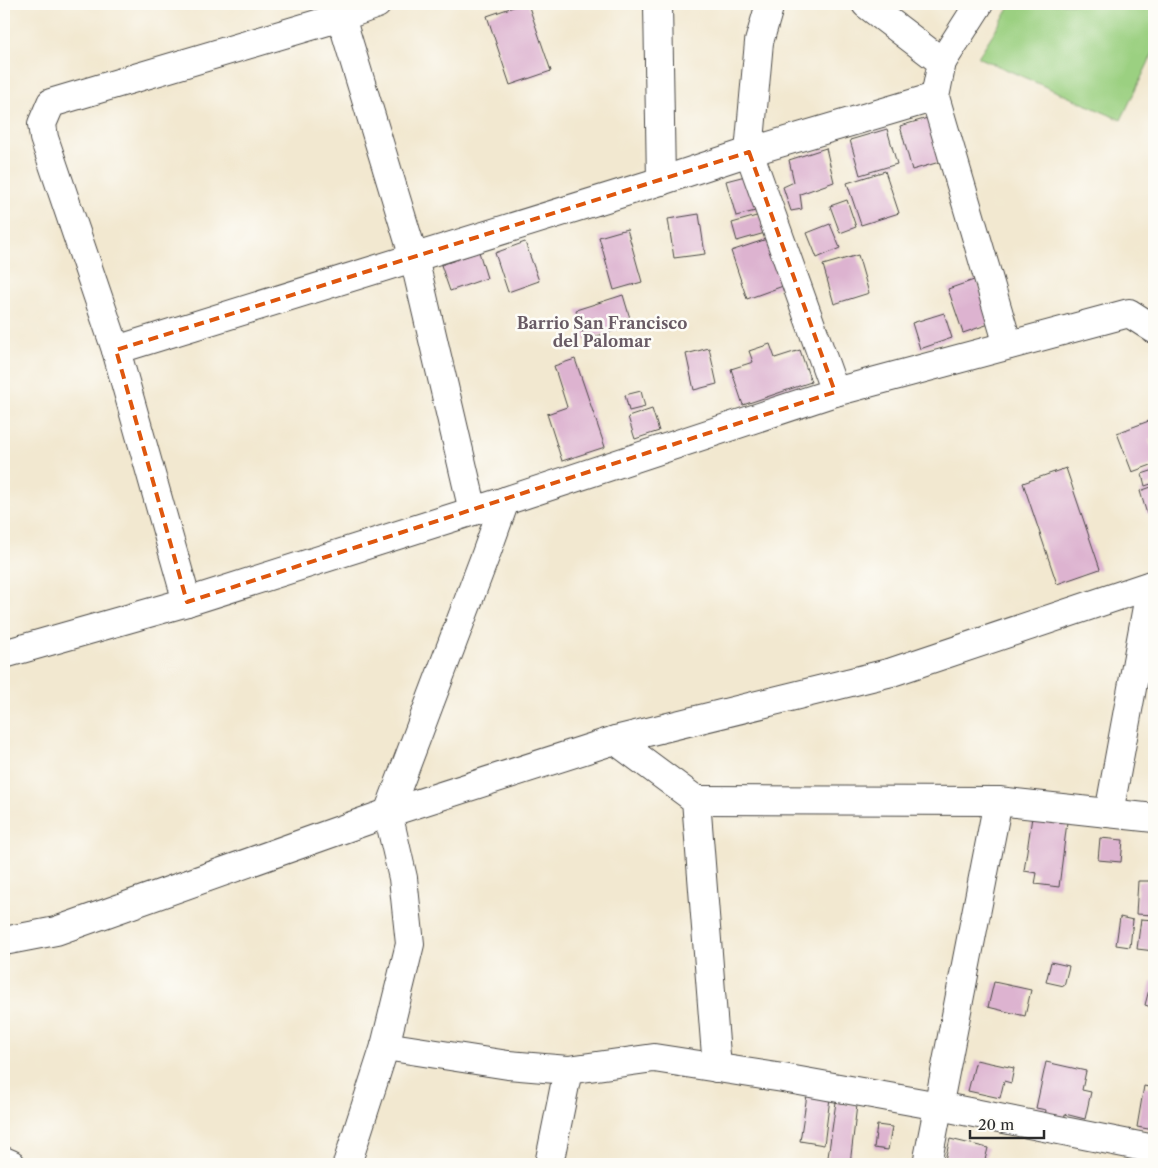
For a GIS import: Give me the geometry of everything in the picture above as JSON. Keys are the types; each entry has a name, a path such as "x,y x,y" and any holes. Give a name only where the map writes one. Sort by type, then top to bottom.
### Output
{"street":[{"path":"187,602 116,350 44,138 42,124 51,103 340,17 377,4"},
{"path":"658,4 661,181"},
{"path":"770,4 759,42 749,152 835,392"},
{"path":"866,4 942,62"},
{"path":"979,4 942,62 935,97 1008,344"},
{"path":"340,17 414,258 473,511"},
{"path":"116,350 749,152 935,97"},
{"path":"4,654 187,602 505,501 835,392 1129,313 1154,329"},
{"path":"347,1164 385,1046 410,944 404,878 388,813 505,501"},
{"path":"4,941 56,931 388,813 615,740 892,672 1152,584 1109,813"},
{"path":"615,740 696,800 998,801 1154,818"},
{"path":"696,800 717,1068"},
{"path":"927,1164 998,801"},
{"path":"385,1046 508,1065 568,1070 654,1058 782,1078 939,1106 1154,1149"},
{"path":"550,1164 568,1070"},
{"path":"4,1161 11,1164"}],"highlighted area":[{"path":"749,152 835,392 187,602 116,350"}],"green space":[{"path":"1012,4 1154,4 1154,51 1121,120 978,57"}],"building":[{"path":"522,4 528,4 551,71 510,85 487,16"},
{"path":"931,117 943,161 912,170 900,126"},
{"path":"887,129 897,164 860,175 850,140"},
{"path":"826,148 834,182 800,194 802,209 791,211 783,187 794,182 789,160"},
{"path":"885,171 899,213 861,225 847,183"},
{"path":"749,175 759,210 736,216 726,181"},
{"path":"847,200 856,227 840,233 830,206"},
{"path":"699,214 705,254 674,258 668,219"},
{"path":"760,215 765,233 737,241 732,223"},
{"path":"830,224 840,248 817,258 807,233"},
{"path":"627,229 642,282 614,290 599,237"},
{"path":"767,239 783,286 747,299 731,251"},
{"path":"525,242 539,281 508,292 495,253"},
{"path":"479,252 487,278 450,291 441,265"},
{"path":"858,255 869,293 834,304 823,265"},
{"path":"977,279 992,323 963,333 948,289"},
{"path":"623,295 632,325 585,340 576,310"},
{"path":"944,313 952,338 920,349 912,323"},
{"path":"770,344 775,358 800,350 811,382 743,405 731,369 753,362 749,351"},
{"path":"709,348 717,384 694,390 686,354"},
{"path":"575,359 605,447 562,461 547,414 567,407 554,366"},
{"path":"641,391 645,407 629,411 625,395"},
{"path":"652,409 659,431 635,439 628,417"},
{"path":"1154,419 1154,438 1149,440 1154,455 1154,464 1132,472 1117,433"},
{"path":"1066,468 1100,569 1057,584 1023,483"},
{"path":"1154,470 1154,483 1145,486 1142,474"},
{"path":"1154,486 1154,512 1147,514 1140,491"},
{"path":"1032,817 1067,822 1059,887 1035,884 1037,873 1024,871"},
{"path":"1100,838 1123,840 1121,862 1098,860"},
{"path":"1138,881 1154,881 1154,915 1136,914"},
{"path":"1120,917 1133,920 1130,947 1116,945"},
{"path":"1141,919 1154,920 1154,951 1137,949"},
{"path":"1051,962 1069,966 1064,986 1046,982"},
{"path":"994,982 1031,990 1025,1016 988,1007"},
{"path":"1151,982 1154,983 1154,1008 1145,1005"},
{"path":"976,1060 1014,1068 1011,1083 1004,1081 1000,1098 968,1091"},
{"path":"1046,1062 1086,1071 1082,1090 1091,1092 1085,1119 1065,1114 1064,1122 1045,1117 1046,1110 1036,1108"},
{"path":"1144,1086 1154,1088 1154,1130 1137,1127"},
{"path":"807,1095 830,1098 824,1145 800,1141"},
{"path":"836,1102 857,1105 850,1164 827,1164"},
{"path":"877,1125 892,1127 888,1150 874,1148"},
{"path":"950,1139 988,1148 984,1164 944,1164"}],"district":[{"name":"Barrio San Francisco del Palomar","path":"602,332"}]}
